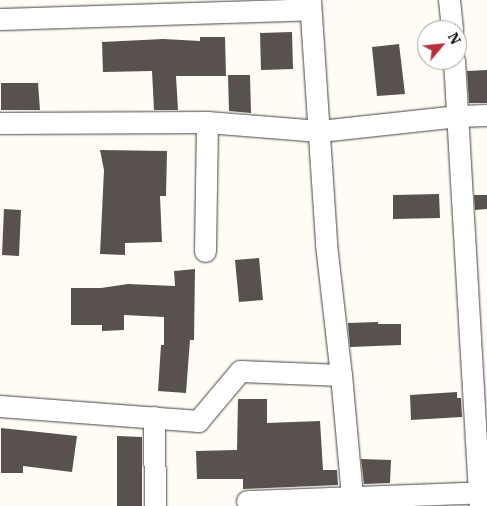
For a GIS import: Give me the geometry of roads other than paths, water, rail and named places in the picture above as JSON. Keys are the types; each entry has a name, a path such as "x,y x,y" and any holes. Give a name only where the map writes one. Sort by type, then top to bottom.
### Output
{"street":[{"path":"449,0 451,20"},
{"path":"0,19 310,5 320,131 326,244 341,375 352,501"},
{"path":"247,501 352,501 482,497 455,70"},
{"path":"0,123 207,122 320,131 458,116 487,115"},
{"path":"205,251 207,122"},
{"path":"0,406 198,421 240,371 341,375"},
{"path":"154,417 155,506"}]}
